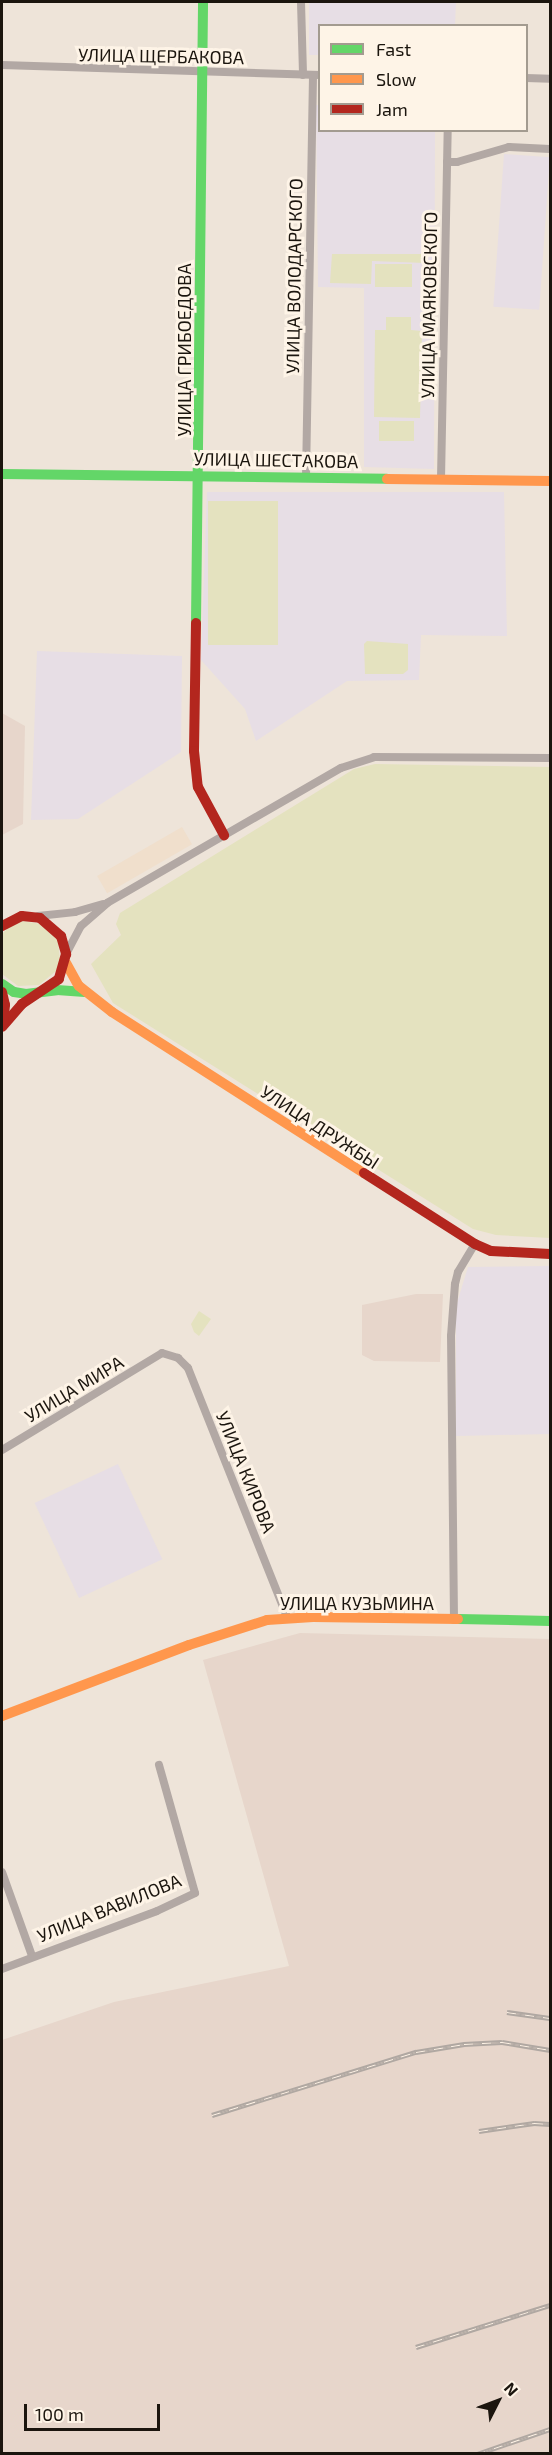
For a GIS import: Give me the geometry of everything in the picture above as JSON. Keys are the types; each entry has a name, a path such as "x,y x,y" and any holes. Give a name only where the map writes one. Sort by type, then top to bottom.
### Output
{"street":[{"name":"УЛИЦА ГРИБОЕДОВА","path":"203,2 200,475 195,770 198,787 224,835"},
{"path":"301,2 303,75"},
{"name":"УЛИЦА ЩЕРБАКОВА","path":"2,65 316,75"},
{"name":"УЛИЦА ВОЛОДАРСКОГО","path":"306,477 316,75"},
{"path":"528,78 550,79"},
{"name":"УЛИЦА МАЯКОВСКОГО","path":"441,479 448,132"},
{"path":"447,162 457,162 509,147 550,149"},
{"name":"УЛИЦА ШЕСТАКОВА","path":"2,474 550,481"},
{"path":"2,1026 16,1009 53,985 81,926 107,903 316,781 374,757 550,758"},
{"path":"2,919 75,912 107,903"},
{"path":"31,916 40,918 56,929 65,945 66,959 85,992"},
{"path":"2,926 14,918"},
{"path":"2,984 14,992 38,993 57,990 85,992"},
{"path":"2,992 5,1005 2,1026"},
{"name":"УЛИЦА ДРУЖБЫ","path":"85,992 475,1244 508,1253 550,1254"},
{"path":"454,1620 451,1336 458,1272 475,1244"},
{"name":"УЛИЦА МИРА","path":"2,1450 162,1353"},
{"name":"УЛИЦА КИРОВА","path":"162,1353 178,1358 188,1368 287,1617"},
{"name":"УЛИЦА КУЗЬМИНА","path":"2,1716 233,1629 287,1617 550,1621"},
{"name":"УЛИЦА ВАВИЛОВА","path":"2,1872 32,1956 157,1911 195,1893 159,1765"},
{"path":"2,1969 32,1956"}],"shaded area":[{"path":"309,2 456,2 455,24 318,24 318,55 309,55"},
{"path":"316,105 318,105 318,132 435,132 434,469 364,467 364,288 318,287"},
{"path":"504,154 550,157 539,310 493,307"},
{"path":"332,254 426,254 425,263 372,261 371,284 330,283"},
{"path":"375,264 412,264 412,287 375,287"},
{"path":"386,317 411,317 411,330 422,331 420,418 374,417 375,330 386,330"},
{"path":"379,421 414,421 414,441 379,441"},
{"path":"207,492 504,492 507,636 421,635 419,680 347,681 256,741 245,709 201,660"},
{"path":"208,501 278,501 278,645 208,645"},
{"path":"367,641 408,644 408,670 403,674 365,674 364,644"},
{"path":"37,651 182,656 181,752 78,819 31,820"},
{"path":"2,713 25,726 23,824 2,835"},
{"path":"375,764 550,767 550,1238 496,1235 473,1229 113,1003 91,964 121,935 116,924 120,913 354,769"},
{"path":"182,827 192,844 107,893 97,876"},
{"path":"21,921 42,924 58,940 60,961 56,971 39,985 18,986 2,974 2,934 11,925"},
{"path":"550,1266 550,1434 456,1436 456,1306 468,1267"},
{"path":"416,1294 443,1294 440,1362 374,1361 362,1355 362,1305"},
{"path":"199,1311 211,1319 199,1336 194,1332 191,1324"},
{"path":"118,1464 162,1559 79,1598 35,1503"},
{"path":"300,1633 550,1639 550,2453 2,2453 2,2040 114,2002 289,1966 203,1660"}],"railway":[{"path":"507,2012 550,2018"},
{"path":"212,2115 416,2052 464,2044 502,2042 550,2050"},
{"path":"479,2131 534,2123 550,2124"},
{"path":"416,2347 550,2305"},
{"path":"477,2454 550,2429"}],"traffic: fast":[{"path":"196,623 203,2"},
{"path":"2,474 387,479"},
{"path":"2,984 14,992 26,994 57,990 85,992"},
{"path":"458,1619 550,1621"}],"traffic: slow":[{"path":"387,479 550,481"},
{"path":"66,963 79,986 112,1012 364,1173"},
{"path":"2,1716 189,1645 267,1620 313,1617 458,1619"}],"traffic: jam":[{"path":"196,623 194,751 198,787 224,835"},
{"path":"2,926 22,916 40,918 61,936 66,954 59,979 22,1004 2,1027"},
{"path":"2,992 5,1005 3,1024"},
{"path":"364,1173 475,1244 491,1251 550,1254"}]}
